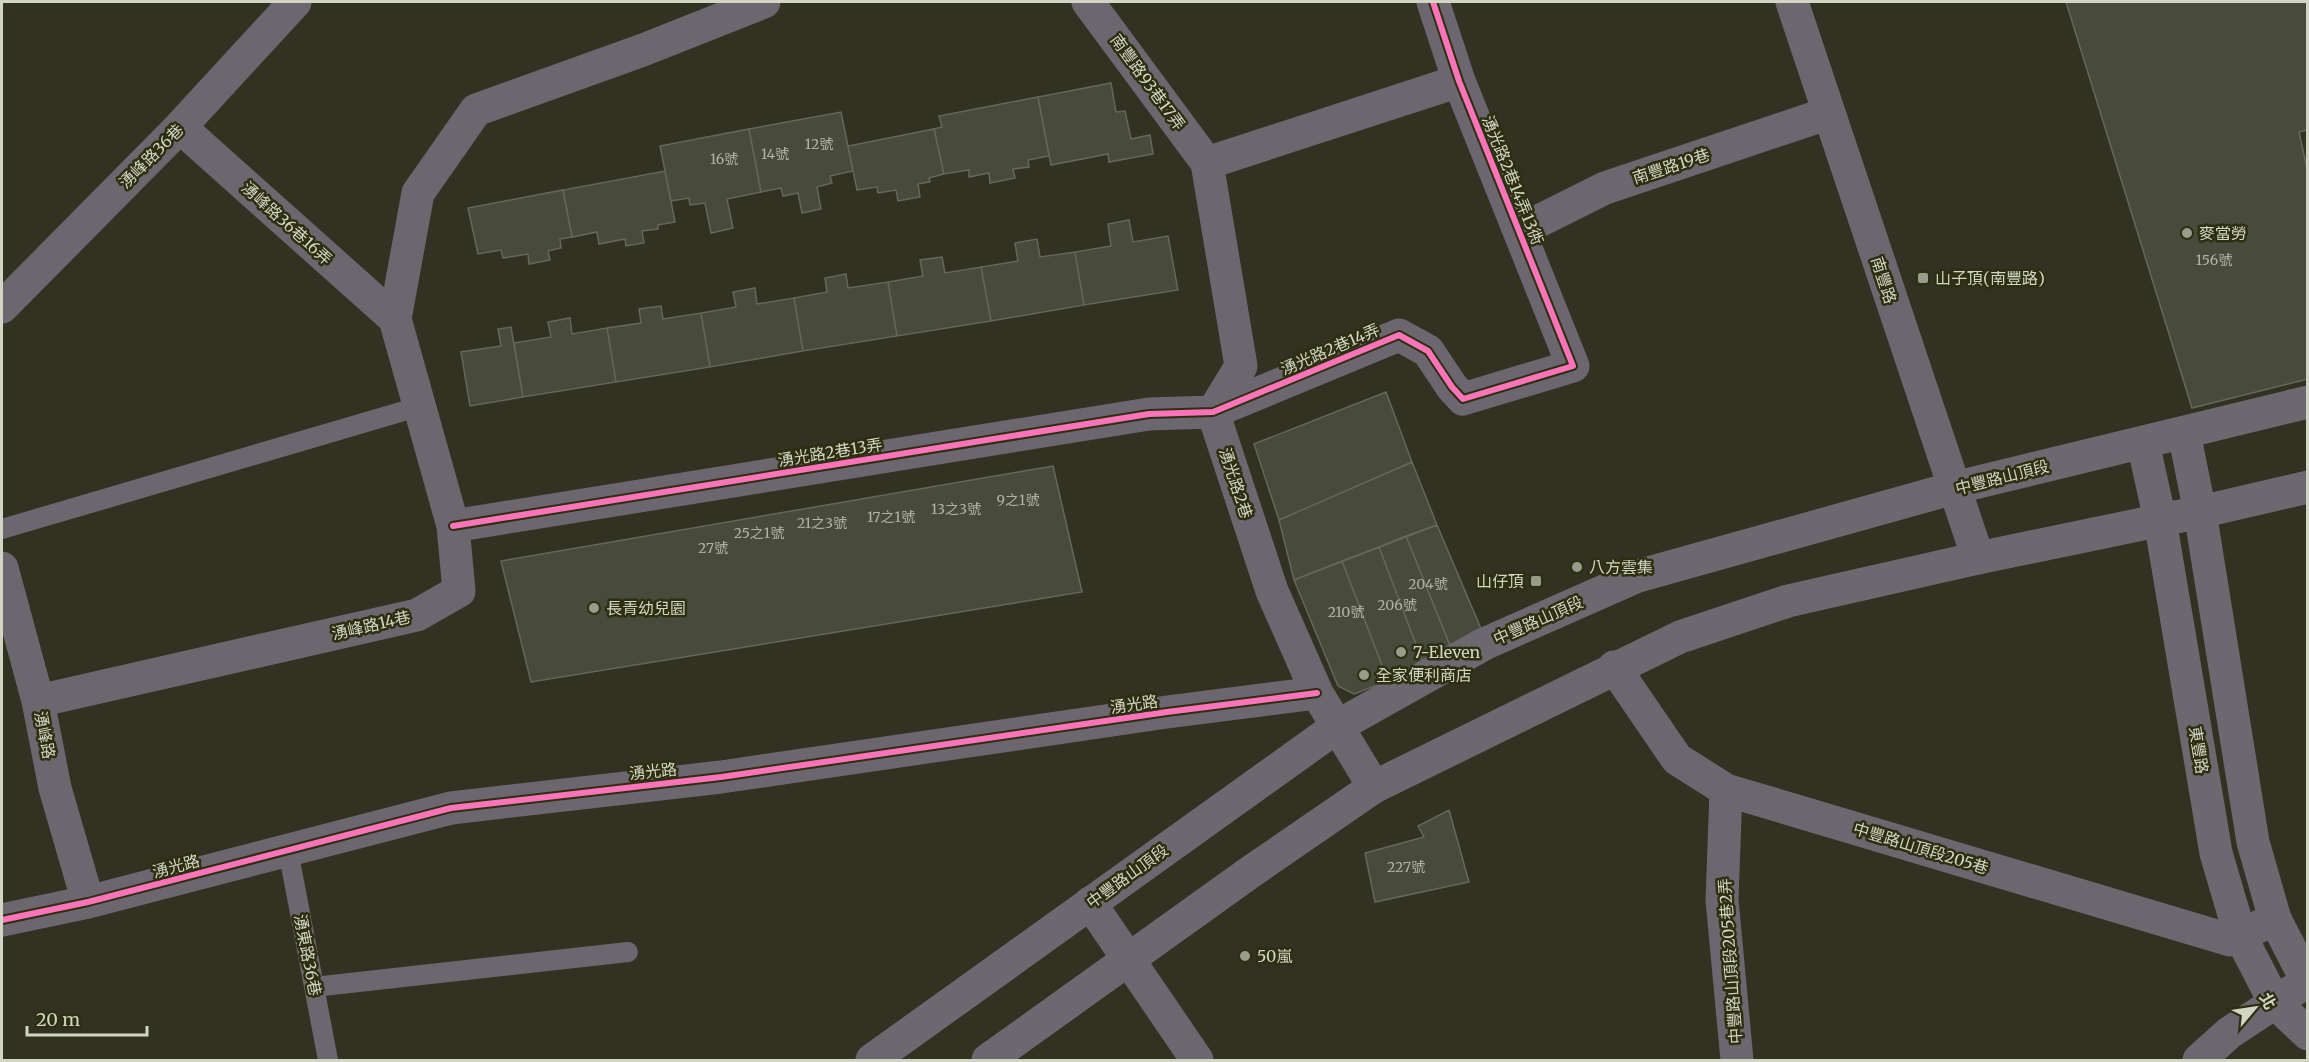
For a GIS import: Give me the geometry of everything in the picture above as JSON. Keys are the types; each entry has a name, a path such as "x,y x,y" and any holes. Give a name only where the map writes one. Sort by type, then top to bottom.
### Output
{"main road":[{"name":"中豐路山頂段","path":"872,1060 1338,726 1484,644 1638,576 1954,488 2307,402"},
{"path":"2184,433 2200,513 2253,842 2275,919 2307,982"},
{"name":"東豐路","path":"2143,443 2160,520 2216,853 2240,935 2275,1003 2307,1034"},
{"path":"988,1060 1249,873 1374,787 1614,667 1680,637 1788,600 1978,558 2200,513 2307,487"}],"street":[{"name":"湧峰路36巷","path":"2,307 180,127 295,2"},
{"name":"南豐路93巷17弄","path":"1088,2 1207,163"},
{"name":"湧光路2巷14弄13衖","path":"1433,2 1459,81 1573,366"},
{"name":"南豐路","path":"1792,2 1978,558"},
{"path":"395,319 418,194 476,110 643,50 751,4"},
{"path":"1213,412 1241,366 1207,163 1459,81"},
{"name":"南豐路19巷","path":"1519,231 1605,188 1829,113"},
{"name":"湧峰路36巷16弄","path":"180,127 395,319"},
{"name":"湧峰路14巷","path":"38,701 417,615 459,591 453,526 395,319"},
{"name":"湧光路2巷14弄","path":"1213,412 1399,335 1428,351 1452,387 1463,399 1573,366"},
{"name":"湧光路2巷13弄","path":"453,526 1149,414 1213,412"},
{"name":"湧光路2巷","path":"1213,412 1272,591 1317,693 1374,787"},
{"name":"湧峰路","path":"2,568 38,701 55,788 88,902"},
{"name":"中豐路山頂段205巷","path":"1614,667 1677,759 1726,790 2230,940 2275,919"},
{"name":"湧光路","path":"2,920 88,902 451,808 721,777 1167,712 1317,693"},
{"name":"中豐路山頂段205巷2弄","path":"1726,790 1722,900 1737,1060"},
{"path":"1090,903 1197,1060"},
{"path":"2199,1060 2229,1033 2307,982"}],"lane":[{"path":"2,529 421,406"},
{"name":"湧東路36巷","path":"288,850 328,1060"},
{"path":"314,987 628,952"}],"building":[{"path":"2066,2 2308,2 2308,130 2299,132 2308,173 2308,379 2192,408"},
{"path":"1111,83 1116,112 1125,111 1131,139 1150,135 1153,154 1109,162 1108,154 1051,165 1038,97"},
{"path":"1038,97 1049,156 1028,160 1029,167 1013,169 1015,178 990,183 989,173 969,177 969,170 944,174 934,129 942,127 939,116"},
{"path":"841,112 853,171 830,176 832,183 817,187 821,209 802,213 798,193 783,196 781,188 761,192 749,129"},
{"path":"749,129 761,192 727,199 733,228 711,233 705,203 690,205 689,198 671,201 660,146"},
{"path":"934,129 944,174 929,178 930,182 918,184 920,197 898,201 896,190 878,193 877,187 857,190 848,146"},
{"path":"665,171 675,222 658,225 658,229 642,231 644,243 626,246 625,239 599,244 597,232 572,237 563,190"},
{"path":"563,190 572,237 560,239 561,248 548,251 550,260 529,264 528,254 503,258 501,250 478,254 468,208"},
{"path":"1129,220 1133,242 1168,236 1178,290 1084,305 1075,252 1111,246 1108,224"},
{"path":"1037,239 1040,257 1075,252 1084,305 991,321 981,267 1018,261 1015,243"},
{"path":"942,257 945,273 981,267 991,321 897,336 888,282 923,276 920,260"},
{"path":"846,274 848,288 888,282 897,336 803,351 794,298 827,292 825,278"},
{"path":"755,288 757,304 794,298 803,351 710,367 701,313 736,307 733,292"},
{"path":"661,306 663,319 701,313 710,367 616,382 607,328 641,323 639,309"},
{"path":"570,318 572,334 607,328 616,382 523,397 514,343 551,337 548,322"},
{"path":"511,327 523,397 470,406 461,352 501,346 498,329"},
{"path":"1386,392 1412,462 1279,520 1254,444"},
{"path":"1412,462 1437,525 1294,580 1279,520"},
{"path":"1053,466 1082,592 531,682 501,561"},
{"path":"1437,525 1482,631 1451,648 1406,536"},
{"path":"1406,536 1451,648 1423,663 1379,547"},
{"path":"1379,547 1423,663 1388,681 1342,561"},
{"path":"1342,561 1388,681 1354,694 1338,686 1294,580"},
{"path":"1449,810 1469,882 1375,902 1365,853 1424,837 1418,826"}],"cycle path":[{"path":"453,526 1149,414 1213,412 1399,335 1428,351 1452,387 1463,399 1573,366 1459,81 1433,2"},
{"path":"2,920 88,902 451,808 721,777 1167,712 1317,693"}],"place":[{"name":"麥當勞","path":"2187,233"},
{"name":"山子頂(南豐路)","path":"1923,278"},
{"name":"八方雲集","path":"1577,567"},
{"name":"山仔頂","path":"1536,581"},
{"name":"長青幼兒園","path":"594,608"},
{"name":"7-Eleven","path":"1401,652"},
{"name":"全家便利商店","path":"1364,675"},
{"name":"50嵐","path":"1245,956"}]}
